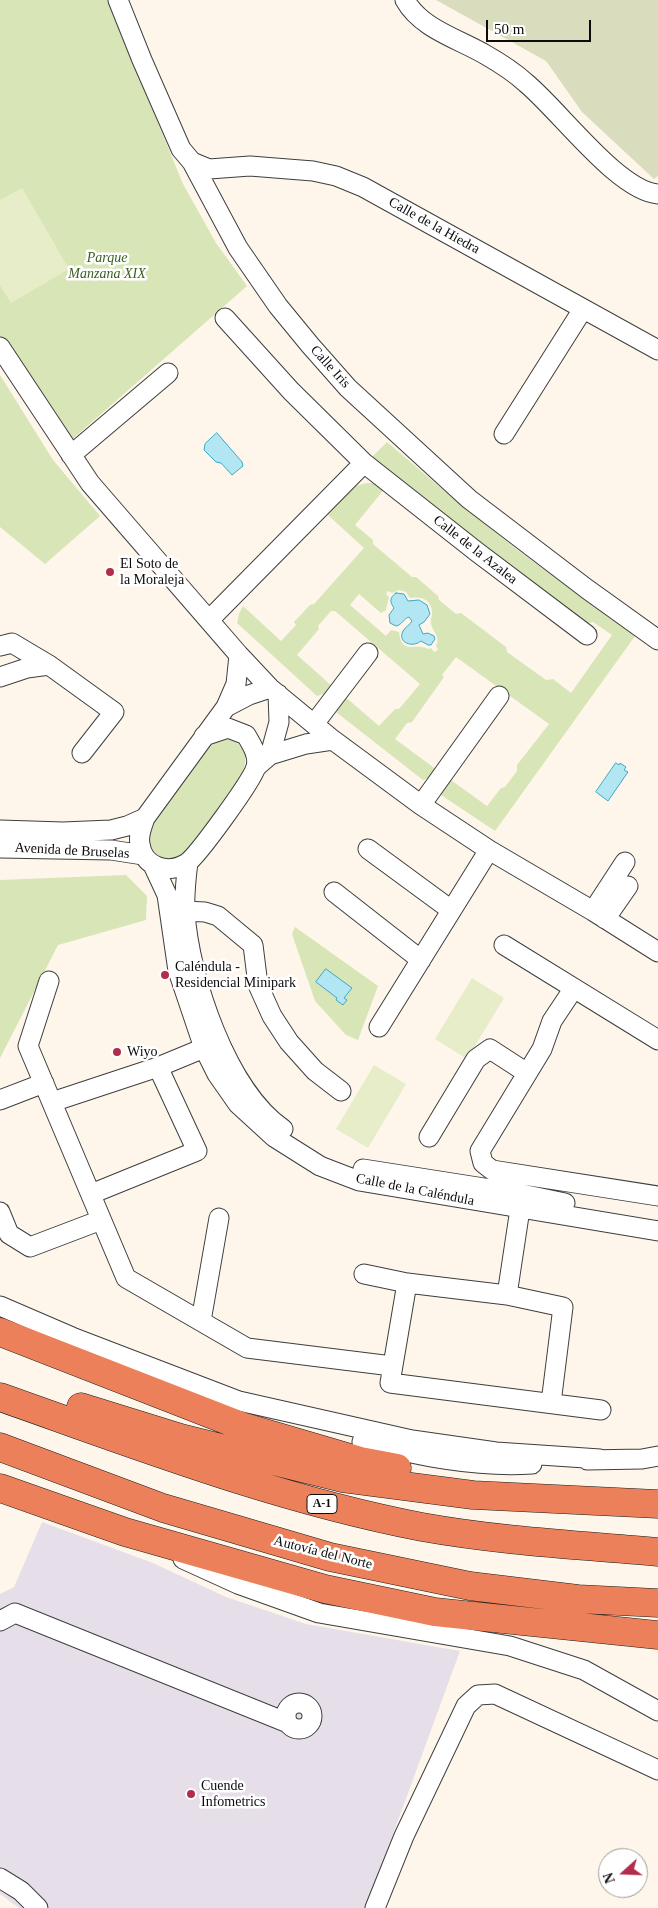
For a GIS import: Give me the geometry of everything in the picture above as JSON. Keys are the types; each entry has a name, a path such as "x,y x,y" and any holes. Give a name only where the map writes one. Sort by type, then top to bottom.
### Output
{"highway":[{"path":"0,1332 244,1427 360,1461 580,1500"},
{"path":"0,1380 181,1438 342,1478 473,1496 658,1504"},
{"name":"A-1","path":"0,1397 230,1478 332,1507 422,1527 512,1540 658,1552"},
{"name":"Autovía del Norte","path":"0,1447 163,1508 330,1557 470,1586 578,1599 658,1604"},
{"path":"0,1488 125,1532 325,1589 435,1612 658,1635"}],"street":[{"name":"Calle Iris","path":"118,0 181,149 192,162 238,248 278,306 310,345 348,388 469,499 587,589 658,640"},
{"path":"405,0 417,16 434,28 485,55 528,84 620,177 645,192 658,194"},
{"name":"Calle de la Hiedra","path":"192,162 209,169 250,166 269,167 313,171 336,176 362,187 658,350"},
{"path":"213,204 214,188 217,180 229,168"},
{"path":"504,434 583,309"},
{"name":"Calle de la Azalea","path":"225,318 291,391 364,463 477,552 587,634"},
{"path":"0,347 90,483 209,620 274,691 333,740 421,805 489,850 658,952"},
{"path":"71,454 168,373"},
{"path":"209,620 364,463"},
{"path":"4,642 49,664 114,712 82,753"},
{"path":"314,724 368,653"},
{"path":"145,818 226,707 236,684 240,655"},
{"path":"0,677 27,668 49,664"},
{"path":"226,707 250,695 274,691"},
{"path":"188,862 199,850 263,761 279,722 274,691"},
{"path":"421,805 499,696"},
{"path":"204,736 228,728 246,735 256,755 263,761"},
{"path":"263,761 306,744 333,740"},
{"name":"Avenida de Bruselas","path":"0,830 63,832 111,830 128,826 145,818"},
{"name":"Calle de la Caléndula","path":"145,818 140,832 140,844 167,895 178,971 204,1048 217,1074 244,1109 274,1137 320,1166 359,1181 658,1231"},
{"name":"Avenida de Bruselas","path":"0,848 102,850 149,861 167,869 178,867 188,862"},
{"path":"368,849 451,910"},
{"path":"378,1027 489,850"},
{"name":"Calle de la Caléndula","path":"188,862 185,911 199,989 219,1041 247,1090 281,1128 327,1155 361,1168 658,1218"},
{"path":"599,915 625,862"},
{"path":"599,915 628,886"},
{"path":"334,892 421,960"},
{"path":"185,911 205,912 218,916 253,945 258,985 272,1016 289,1042 315,1071 341,1091"},
{"path":"504,945 658,1039"},
{"path":"192,958 207,1035 204,1048"},
{"path":"49,981 28,1046 126,1278 247,1348 392,1366"},
{"path":"574,988 552,1021 542,1049 480,1151 483,1163 492,1170 658,1196"},
{"path":"52,1102 158,1067 204,1048 212,1051 232,1077 247,1090"},
{"path":"428,1137 476,1059 490,1050 527,1073"},
{"path":"91,1194 197,1150 158,1067"},
{"path":"0,1100 44,1083"},
{"path":"461,1184 512,1199 520,1209 507,1294"},
{"path":"520,1209 530,1203 558,1202"},
{"path":"0,1212 9,1234 30,1247 101,1220"},
{"path":"201,1322 219,1218"},
{"path":"364,1274 407,1283 507,1294 563,1307 551,1403"},
{"path":"407,1283 390,1383 601,1410"},
{"path":"0,1306 72,1337 238,1401 412,1440 496,1452 600,1459 642,1459 658,1456"},
{"path":"146,1388 416,1455 505,1466 600,1459"},
{"path":"125,1532 238,1584 319,1613 510,1646 584,1670 658,1711"},
{"path":"0,1621 15,1613 258,1710 289,1714"},
{"path":"376,1908 404,1836 466,1706 478,1695 495,1694 658,1770"},
{"path":"493,1702 658,1776"},
{"path":"0,1878 21,1891 38,1908"}],"shaded area":[{"path":"42,1522 153,1563 226,1597 306,1624 460,1651 366,1908 19,1908 0,1894 0,1594 14,1587"}],"green space":[{"name":"Parque Manzana XIX","path":"0,0 108,0 183,184 216,243 247,286 69,442 0,338"},
{"path":"436,0 658,0 658,176 654,179 582,112 546,61"},
{"path":"22,188 69,269 11,303 0,285 0,200"},
{"path":"0,375 53,460 100,516 45,564 0,527"},
{"path":"387,442 516,549 635,636 495,831 441,795 441,791 448,778 487,806 501,788 505,787 517,771 517,765 549,724 456,657 442,675 444,677 412,722 407,723 395,739 437,770 432,777 423,780 336,712 343,695 379,726 395,709 399,709 420,684 335,611 331,611 318,626 319,629 297,655 333,687 317,696 237,623 243,606 281,641 296,625 294,622 310,605 314,604 364,548 328,515 353,489 367,483 376,484 386,487 355,525 373,540 373,544 412,577 416,577 456,614 461,613 506,647 507,652 546,680 553,679 571,693 612,635 593,622 582,625 443,520 372,457","holes":["399,590 406,592 410,598 421,598 430,604 432,612 431,623 437,637 436,646 438,650 434,652 431,648 406,646 403,644 399,632 391,630 386,636 350,605 359,594 381,613 386,610 389,597 386,594 388,591 392,593"]},
{"path":"228,739 239,745 244,752 245,762 243,772 231,793 199,837 183,853 168,861 154,855 147,845 149,826 210,744 218,740"},
{"path":"126,875 147,896 146,920 58,945 0,1058 0,880"},
{"path":"295,927 378,986 358,1040 346,1035 315,1001 292,934"},
{"path":"472,978 504,998 467,1059 435,1039"},
{"path":"374,1065 406,1084 368,1148 336,1129"}],"water":[{"path":"217,433 242,462 243,466 232,475 221,463 216,462 204,450 205,444"},
{"path":"396,593 404,594 408,601 419,600 427,605 430,614 419,625 423,634 428,633 434,636 435,639 431,645 421,641 410,644 402,639 403,631 412,621 409,617 396,626 390,623 389,615 394,608 391,600"},
{"path":"616,763 626,767 624,770 628,772 608,801 596,792"},
{"path":"326,969 352,988 344,998 347,1000 343,1005 316,982"}],"place":[{"name":"El Soto de la Moraleja","path":"110,572"},
{"name":"Caléndula - Residencial Minipark","path":"165,975"},
{"name":"Wiyo","path":"117,1052"},
{"name":"Cuende Infometrics","path":"191,1794"}]}
